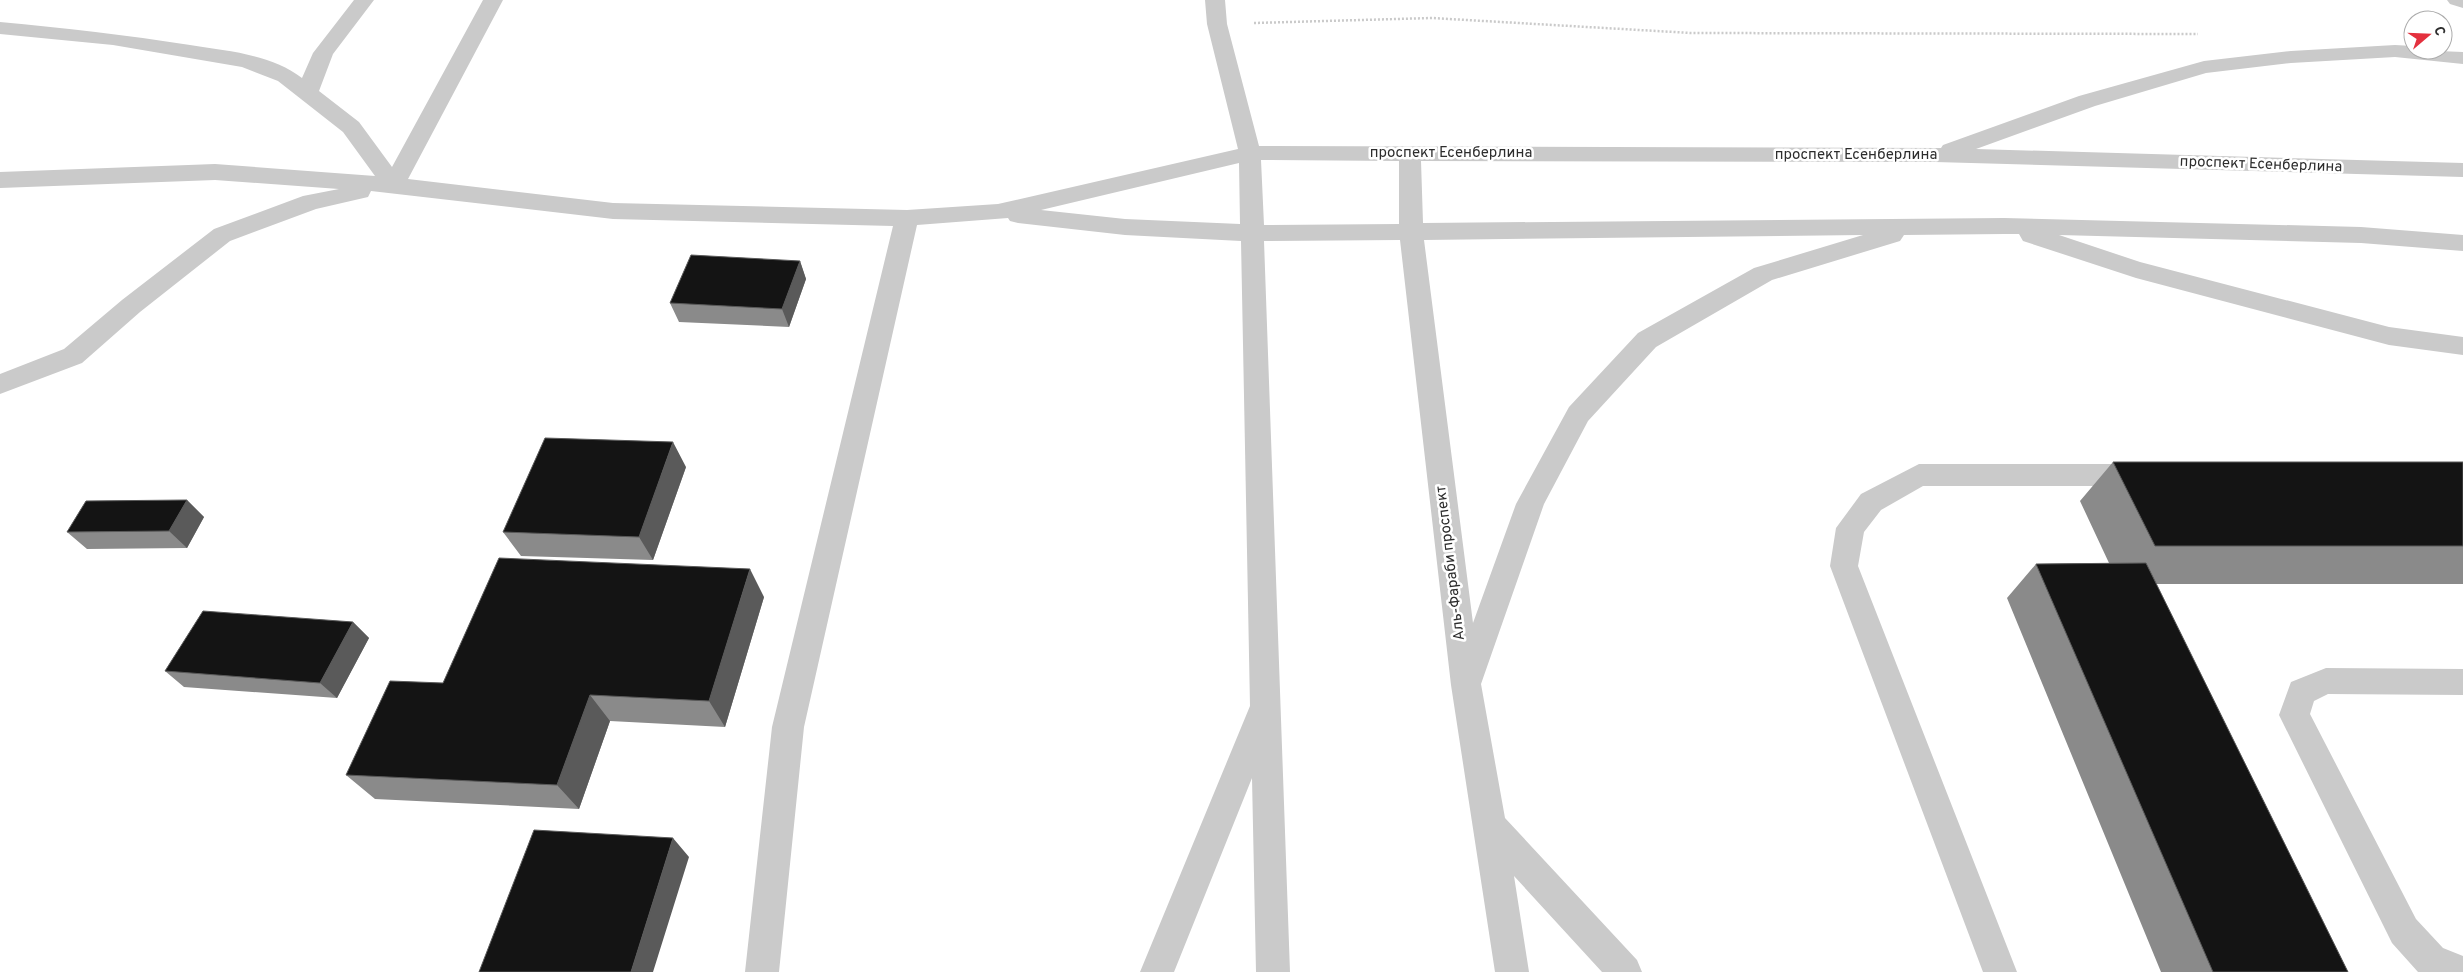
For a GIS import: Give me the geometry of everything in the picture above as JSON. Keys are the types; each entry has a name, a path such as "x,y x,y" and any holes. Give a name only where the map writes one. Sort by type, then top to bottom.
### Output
{"street":[{"path":"308,91 323,53 364,0"},
{"path":"0,384 73,356 131,306 222,235 311,202 393,185 493,0"},
{"path":"1215,0 1217,24 1250,153 1273,972"},
{"path":"2457,0 2463,2"},
{"path":"0,28 113,38 247,61 286,76 308,91 351,127 393,185"},
{"path":"1935,155 2087,101 2204,67 2291,57 2395,51 2463,58"},
{"name":"Аль-Фараби проспект","path":"1410,152 1411,232 1466,685 1490,825 1512,972"},
{"name":"проспект Есенберлина","path":"998,212 1250,153 1935,155 2463,170"},
{"path":"0,180 215,172 393,185 613,211 907,218 998,212 1125,227 1253,233 2004,226 2361,235 2463,243"},
{"path":"762,972 788,727 907,218"},
{"path":"1466,685 1530,504 1578,414 1648,340 1763,274 1921,226"},
{"path":"2004,226 2136,269 2389,336 2463,346"},
{"path":"2000,972 1844,566 1850,528 1872,502 1919,475 2166,475"},
{"path":"2460,972 2431,960 2404,931 2294,715 2302,692 2326,681 2463,682"},
{"path":"1157,972 1265,708"},
{"path":"1490,825 1625,972"}],"path":[{"path":"1217,24 1432,18 1692,32 2208,34"}],"building":[{"path":"691,255 800,261 782,309 670,303"},
{"path":"545,438 673,442 639,537 503,532"},
{"path":"2113,462 2463,462 2463,546 2155,546"},
{"path":"187,500 169,531 67,532 86,501"},
{"path":"499,558 750,569 709,701 590,695 557,785 346,775 390,681 443,683"},
{"path":"2146,563 2348,972 2213,972 2036,564"},
{"path":"203,611 353,622 320,683 165,671"},
{"path":"534,830 673,838 631,972 479,972"}]}
